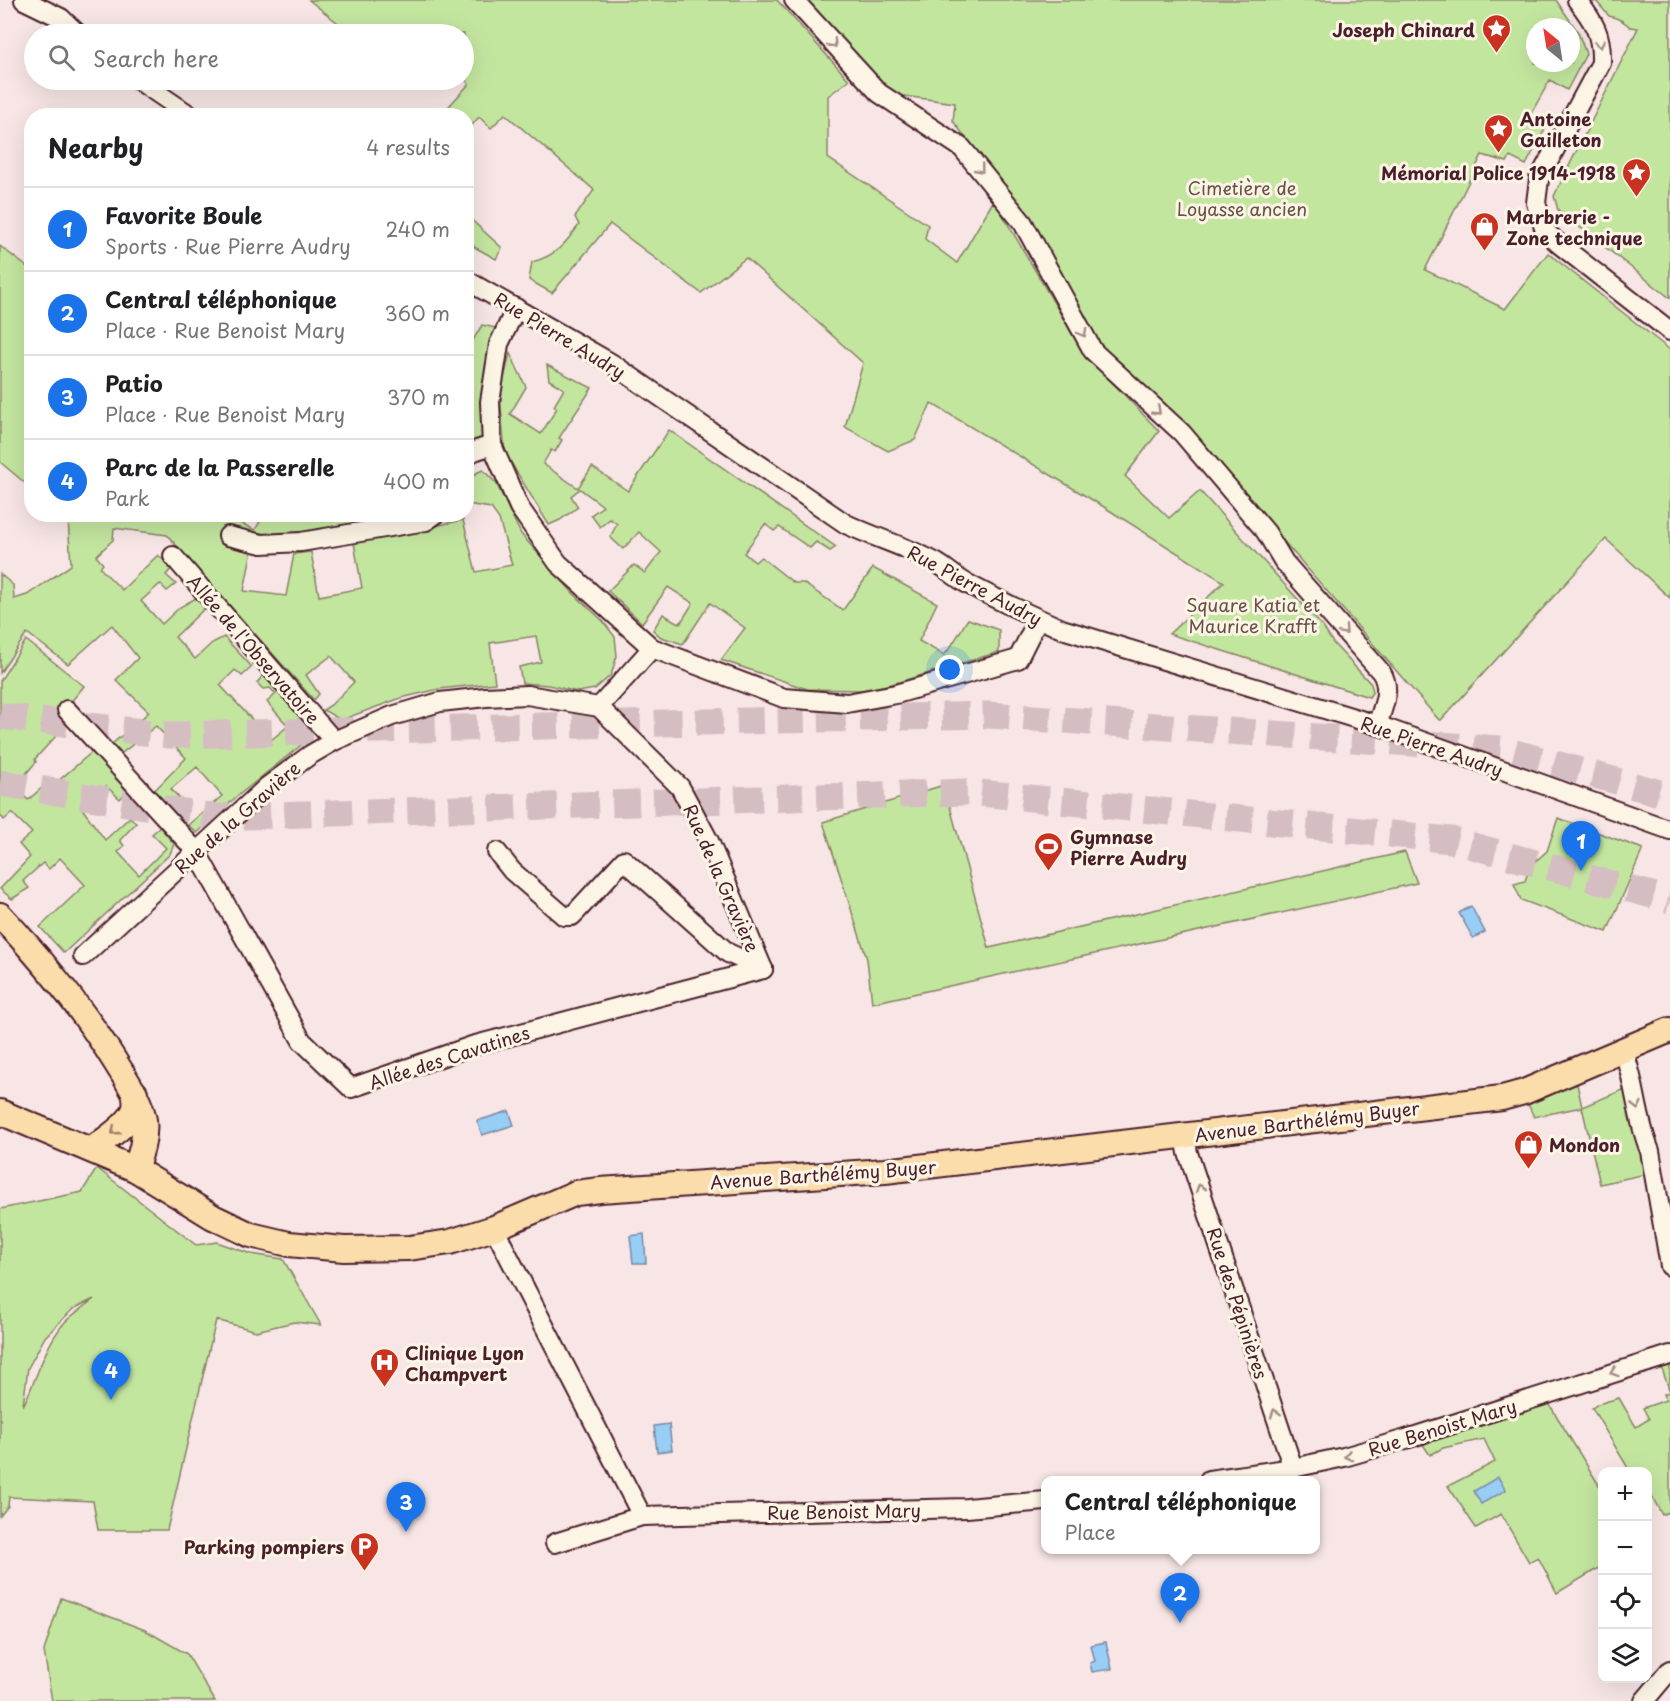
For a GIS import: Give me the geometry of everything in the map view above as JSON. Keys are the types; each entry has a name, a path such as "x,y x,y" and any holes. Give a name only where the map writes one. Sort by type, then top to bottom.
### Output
{"main road":[{"path":"0,915 56,978 94,1027 135,1093 144,1123 143,1146 135,1169"},
{"name":"Avenue Barthélémy Buyer","path":"0,1112 135,1169 213,1216 250,1235 289,1244 344,1249 409,1248 450,1242 494,1228 576,1193 885,1171 1502,1098 1524,1092 1670,1030"},
{"path":"91,1150 118,1130 129,1117 135,1108 135,1093"}],"street":[{"path":"24,0 62,18 68,24"},
{"path":"794,0 879,93 962,148 1017,214 1093,351 1182,433 1266,532 1284,562 1386,679 1388,688 1377,725"},
{"path":"1577,0 1594,22 1602,45 1602,63 1539,178 1536,203 1545,231 1670,331"},
{"path":"153,90 179,108"},
{"name":"Rue Pierre Audry","path":"474,284 611,363 846,524 938,563 968,584 1038,619 1062,629 1377,725 1670,830"},
{"path":"516,308 499,344 490,402 492,446 519,507 558,563 652,648 784,698 847,703 896,694 1018,659 1038,619"},
{"path":"474,451 492,446"},
{"path":"228,536 262,544 301,542 420,522"},
{"name":"Allée de l'Observatoire","path":"173,556 334,741"},
{"path":"599,706 652,648"},
{"name":"Rue de la Gravière","path":"83,956 268,786 310,755 334,741 392,716 440,702 527,695 599,706 680,787 709,841 763,969"},
{"name":"Allée des Cavatines","path":"67,710 196,851 302,1041 351,1088 472,1046 763,969"},
{"path":"497,852 512,871 564,916 575,913 624,860 728,952 763,969"},
{"path":"1623,1050 1628,1062 1644,1137 1650,1150 1670,1266"},
{"name":"Rue des Pépinières","path":"1185,1136 1188,1153 1293,1468"},
{"path":"494,1228 642,1516"},
{"name":"Rue Benoist Mary","path":"1237,1476 1293,1468 1344,1457 1670,1355"},
{"name":"Rue Benoist Mary","path":"555,1543 642,1516 967,1508 1041,1500"},
{"path":"1644,1701 1670,1670"}],"green space":[{"name":"Square Katia et Maurice Krafft","path":"309,0 777,0 849,80 828,96 828,158 928,225 925,239 957,263 994,200 1082,351 1159,431 1125,476 1169,518 1200,491 1323,627 1333,643 1371,684 1373,691 1369,697 1169,634 1224,582 931,403 915,440 888,451 845,427 863,363 746,258 701,293 610,224 552,293 529,280 532,262 548,256 559,248 579,225 575,217 594,190 505,114 491,128 479,117 474,123 474,108 447,108 464,90 474,90 474,24 339,24"},
{"name":"Cimetière de Loyasse ancien","path":"805,0 1556,0 1568,18 1526,18 1526,72 1576,72 1567,90 1550,80 1528,119 1545,129 1526,165 1510,157 1507,162 1482,155 1425,270 1505,309 1548,253 1670,350 1670,598 1606,539 1439,720 1174,415 1098,343 1029,220 953,121 955,103 889,94"},
{"path":"1592,0 1670,0 1670,298 1558,210 1554,196 1638,28 1630,27 1621,20 1609,16 1596,1"},
{"name":"Cimetière de Loyasse ancien","path":"1580,38 1586,54 1580,65"},
{"path":"474,222 502,248 496,259 474,247"},
{"path":"0,246 24,265 24,482 0,462"},
{"path":"482,325 496,328 483,384 486,440 474,446 474,338"},
{"path":"510,353 526,387 510,414 541,434 557,408 554,406 564,389 549,380 547,365 592,388 559,438 562,440 555,452 551,450 543,464 578,488 592,467 628,491 669,430 836,547 830,551 816,542 810,548 779,527 774,531 765,524 744,553 755,562 761,557 794,583 803,583 843,610 873,568 937,603 919,641 944,655 968,619 999,630 999,652 892,684 862,690 807,689 721,660 745,628 710,603 683,644 661,637 653,630 663,614 680,624 693,603 668,587 642,623 608,591 634,565 645,573 661,552 639,532 623,549 610,537 617,524 610,519 600,527 591,515 603,506 580,489 571,496 578,507 549,525 505,453 500,396"},
{"path":"483,470 496,483 521,534 573,593 603,621 615,637 617,656 611,675 595,689 578,692 548,685 522,683 519,667 541,662 536,636 490,643 495,683 439,689 401,698 341,720 323,710 354,682 331,656 306,675 319,694 314,700 167,535 114,528 113,540 96,556 103,564 100,568 122,590 158,555 172,568 166,575 176,584 167,591 160,584 141,601 162,624 180,607 196,598 206,607 175,637 195,659 212,643 224,637 252,667 242,676 235,670 220,685 271,740 288,726 267,702 276,694 270,688 263,689 257,683 264,674 313,728 310,738 235,798 197,833 188,825 222,796 197,767 171,789 184,803 175,817 154,791 186,758 156,726 122,753 112,744 149,712 116,680 138,658 112,625 68,664 27,633 0,673 0,574 13,585 14,599 27,595 71,565 68,522 238,522 255,530 260,522 390,522 305,537 254,539 244,591 286,596 294,554 311,552 319,596 362,588 354,543 454,522 464,522 476,572 512,565 499,519 491,508 474,505 474,475"},
{"path":"26,640 84,686 51,726 57,735 35,759 36,762 17,789 28,800 53,778 58,781 92,752 128,790 120,799 106,786 81,807 105,840 130,817 136,823 120,840 124,846 118,852 139,875 166,848 152,834 160,827 174,844 170,854 64,953 40,927 85,885 60,858 49,869 43,863 23,881 29,888 12,899 0,889 30,857 19,844 32,833 12,813 4,820 0,815 0,681"},
{"path":"944,785 989,948 1405,852 1417,883 872,1003 867,959 823,822"},
{"path":"1558,818 1643,849 1607,932 1521,900 1514,884 1525,881 1530,866 1547,851"},
{"path":"1577,1084 1582,1107 1534,1117 1527,1102"},
{"path":"1630,1087 1646,1174 1600,1184 1582,1107"},
{"path":"97,1168 196,1245 217,1242 251,1254 283,1259 321,1325 294,1322 256,1331 216,1320 167,1530 98,1530 93,1501 9,1497 8,1506 0,1516 0,1209 82,1192","holes":["94,1299 68,1319 58,1331 46,1352 23,1406 28,1368 45,1337 73,1309"]},
{"path":"1670,1364 1670,1392 1661,1366"},
{"path":"1670,1392 1670,1511 1662,1515 1652,1496 1652,1467 1627,1467 1592,1408 1619,1398 1636,1427 1649,1419 1643,1408 1666,1400 1664,1394"},
{"path":"1548,1402 1598,1483 1598,1568 1557,1593 1538,1557 1529,1562 1501,1514 1476,1528 1448,1486 1495,1462 1484,1439 1443,1448 1430,1455 1420,1440"},
{"path":"61,1598 145,1630 187,1654 215,1701 52,1701 44,1651"}],"water":[{"path":"1471,906 1485,932 1473,938 1459,913"},
{"path":"509,1111 514,1125 482,1135 477,1121"},
{"path":"644,1234 646,1263 633,1263 630,1236"},
{"path":"669,1424 672,1450 657,1452 654,1426"},
{"path":"1498,1477 1506,1490 1481,1504 1474,1491"},
{"path":"1106,1642 1112,1669 1092,1672 1090,1663 1095,1661 1091,1645"}],"tunnel":[{"path":"0,716 170,735 987,715 1501,749 1670,796"},
{"path":"0,783 216,817 970,792 1451,840 1670,900"}],"place":[{"name":"Joseph Chinard","path":"1496,54"},
{"name":"Antoine Gailleton","path":"1499,154"},
{"name":"Mémorial Police 1914-1918","path":"1637,198"},
{"name":"Marbrerie - Zone technique","path":"1485,252"},
{"name":"Favorite Boule","path":"1581,871"},
{"name":"Gymnase Pierre Audry","path":"1049,872"},
{"name":"Mondon","path":"1528,1170"},
{"name":"Clinique Lyon Champvert","path":"384,1388"},
{"name":"Parc de la Passerelle","path":"111,1400"},
{"name":"Patio","path":"406,1532"},
{"name":"Parking pompiers","path":"365,1572"},
{"name":"Central téléphonique","path":"1180,1623"}]}
